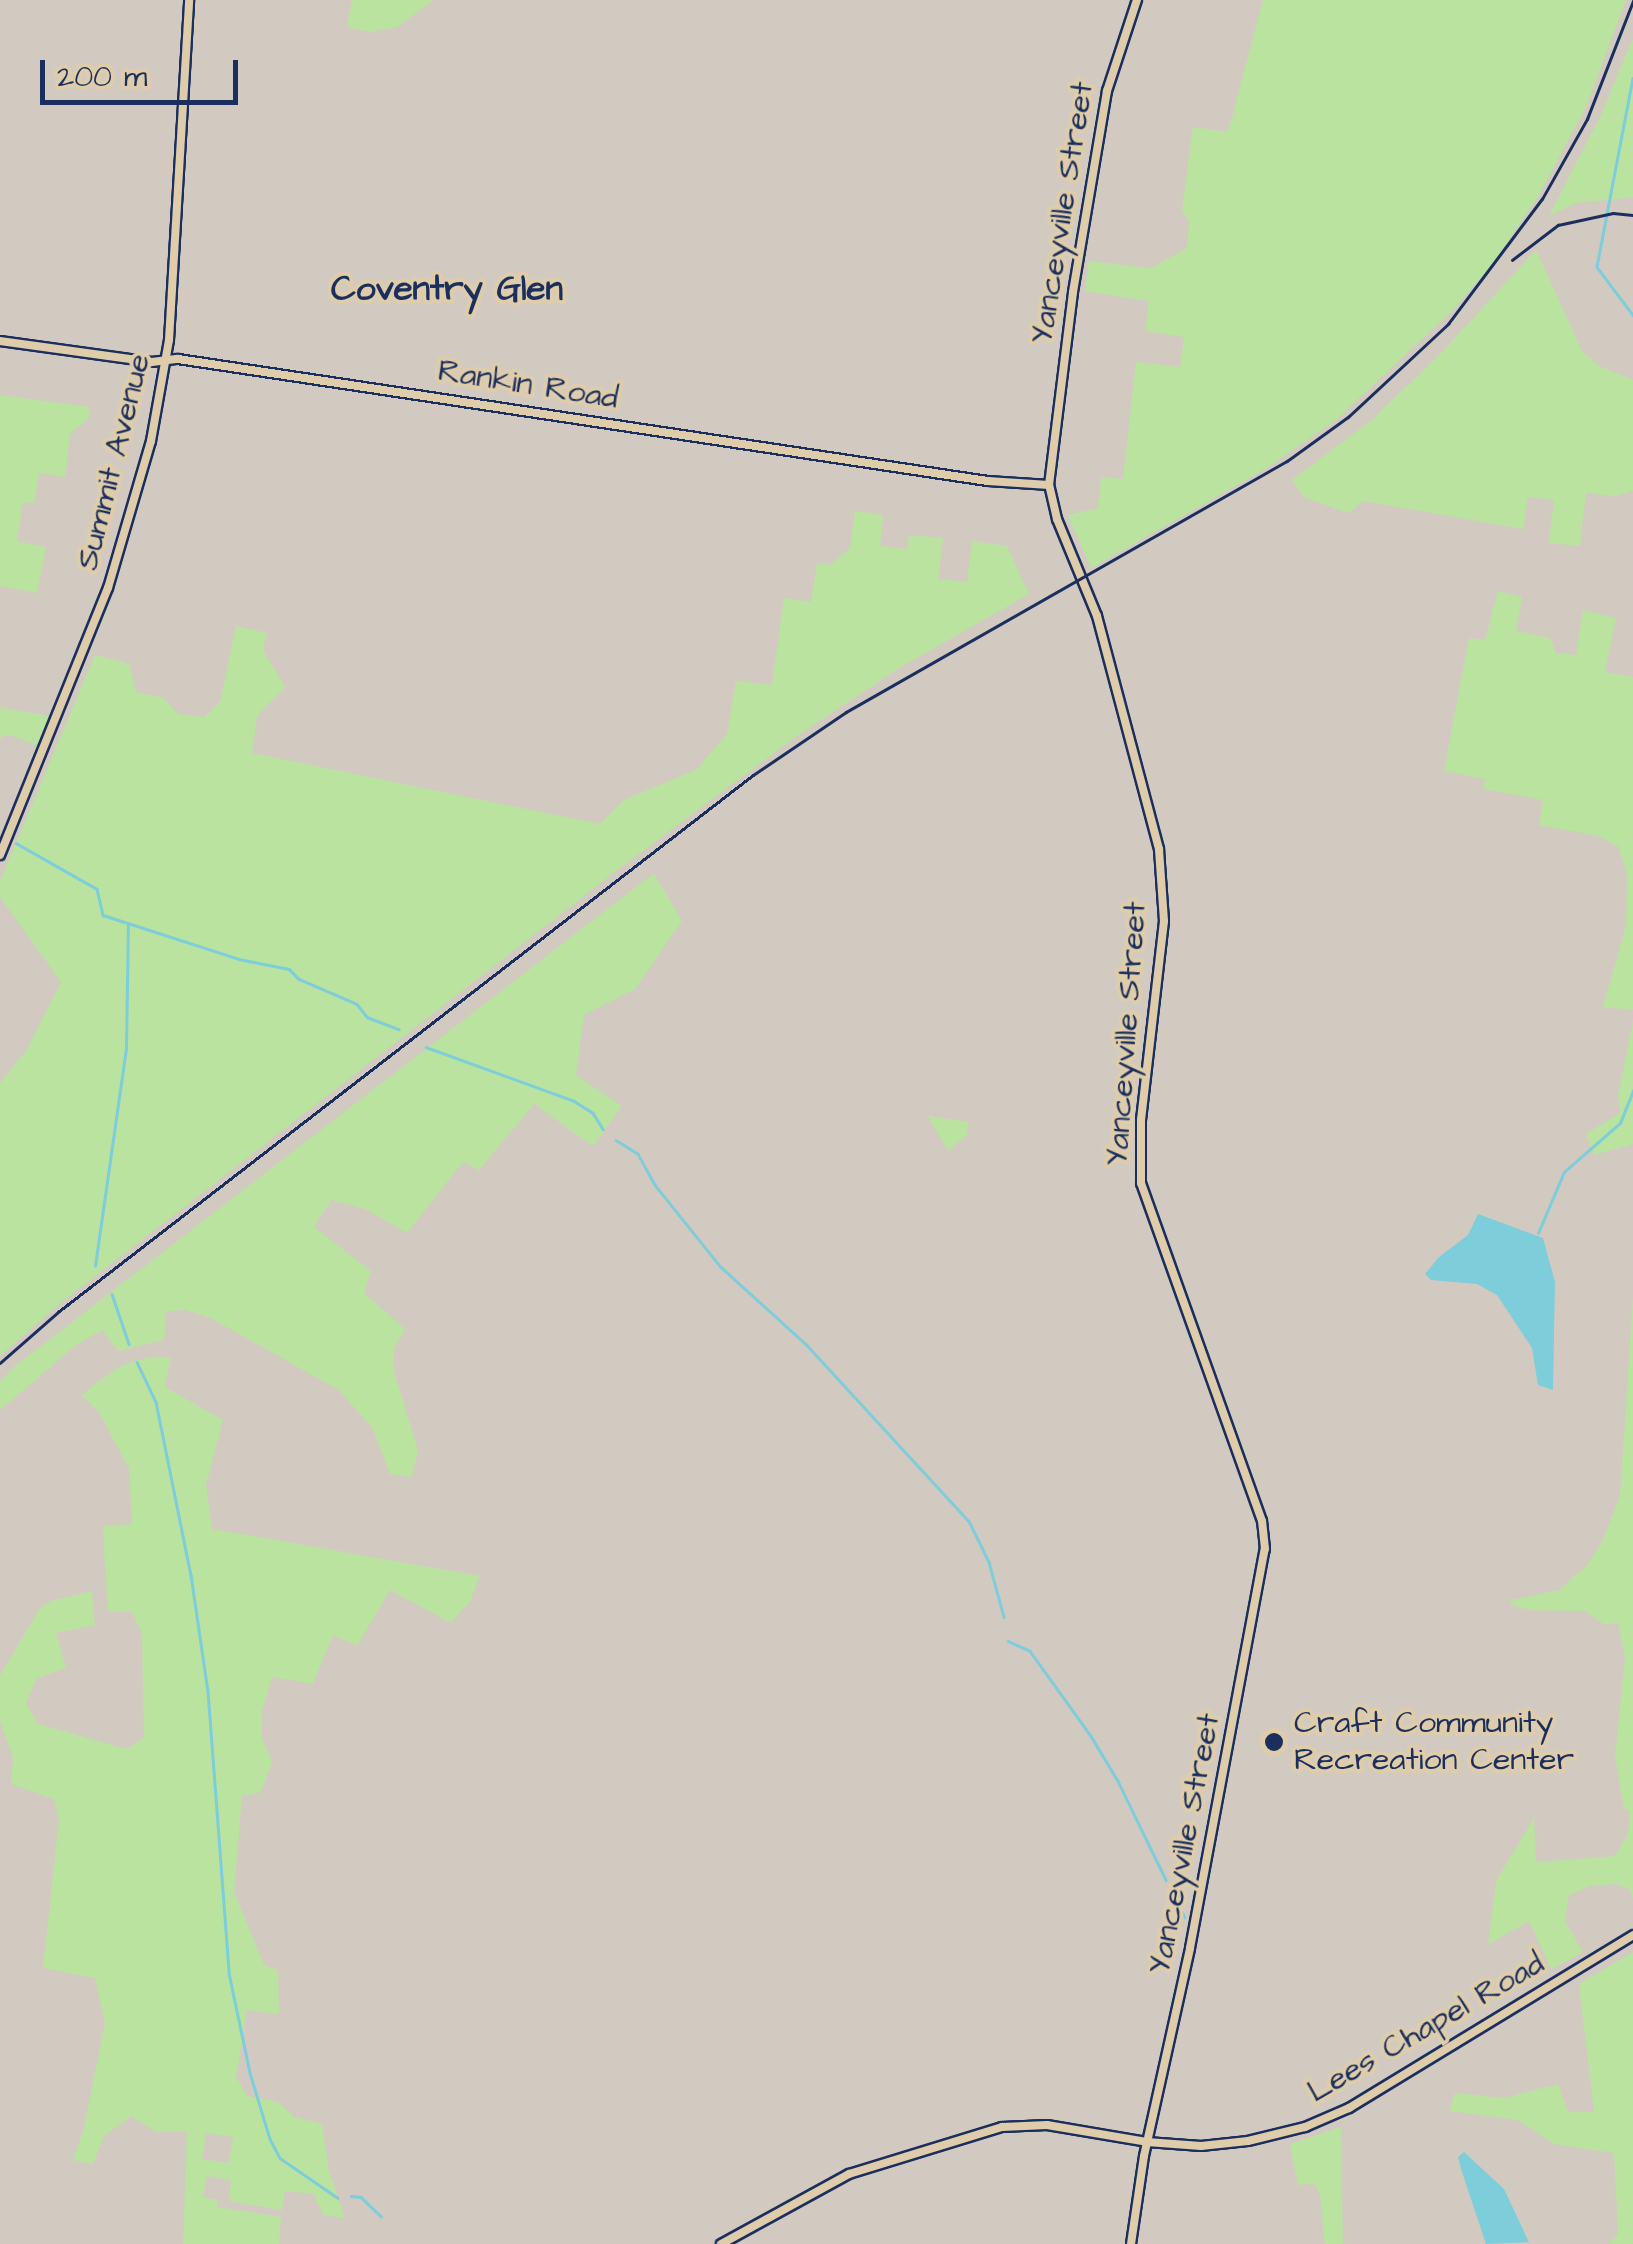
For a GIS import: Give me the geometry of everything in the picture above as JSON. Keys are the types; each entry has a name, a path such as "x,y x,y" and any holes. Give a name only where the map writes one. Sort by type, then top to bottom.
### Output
{"main road":[{"name":"Summit Avenue","path":"0,855 120,557 151,441 166,360 189,0"},
{"name":"Yanceyville Street","path":"1132,2244 1147,2142 1190,1948 1265,1549 1262,1521 1141,1183 1141,1120 1164,921 1159,849 1097,616 1057,519 1049,485 1073,292 1106,91 1137,0"},
{"name":"Rankin Road","path":"0,341 152,362 166,360 988,481 1049,485"},
{"name":"Lees Chapel Road","path":"721,2244 838,2178 989,2130 1047,2125 1147,2142 1232,2144 1320,2121 1633,1934"}],"green space":[{"path":"352,0 434,0 397,27 371,32 347,27"},
{"path":"1263,0 1626,0 1586,107 1537,198 1493,263 1453,310 1337,419 1265,469 1091,568 1068,515 1098,508 1101,477 1123,479 1136,362 1180,367 1184,337 1145,331 1149,301 1085,291 1089,261 1151,268 1187,248 1189,221 1182,210 1193,127 1228,132"},
{"path":"1633,38 1633,197 1576,203 1549,216 1601,115"},
{"path":"1536,250 1582,351 1599,366 1633,380 1633,491 1614,496 1586,493 1580,546 1549,543 1554,500 1528,497 1523,529 1363,501 1349,513 1305,498 1292,480 1373,419 1442,352"},
{"path":"0,395 90,407 88,419 70,434 65,477 39,473 34,503 23,502 17,541 46,547 37,593 0,586"},
{"path":"855,511 883,515 880,546 907,549 909,535 943,538 938,579 967,582 972,541 1007,546 1029,594 899,668 801,733 629,861 58,1305 0,1356 0,1083 26,1051 61,982 0,897 0,881 95,655 129,664 136,692 164,698 178,714 204,717 220,702 236,626 267,633 263,650 285,687 257,716 252,753 600,824 624,800 697,769 727,734 736,681 772,685 784,598 811,602 817,563 830,565 850,548"},
{"path":"1498,591 1522,597 1516,631 1550,638 1556,653 1576,655 1583,610 1616,618 1605,672 1633,677 1633,1010 1603,1007 1626,925 1627,875 1619,847 1599,836 1539,825 1543,800 1484,789 1485,779 1444,771 1469,638 1485,640"},
{"path":"0,708 51,716 40,746 9,735 0,738"},
{"path":"654,873 682,921 635,989 584,1015 576,1075 622,1106 593,1146 534,1104 479,1170 463,1162 407,1233 365,1209 331,1200 314,1227 371,1271 364,1293 405,1329 394,1348 393,1368 418,1450 412,1477 390,1474 373,1429 339,1390 209,1317 185,1310 166,1311 164,1340 118,1351 102,1330 75,1346 0,1410 0,1381 14,1367"},
{"path":"1633,1021 1633,1144 1594,1155 1586,1134 1620,1113 1618,1096"},
{"path":"928,1116 969,1122 967,1135 948,1151"},
{"path":"1633,1297 1633,1899 1630,1890 1617,1884 1590,1886 1569,1895 1565,1921 1583,1952 1551,1969 1529,1921 1488,1944 1496,1881 1534,1818 1536,1862 1615,1856 1628,1834 1630,1810 1624,1809 1615,1756 1625,1657 1618,1623 1605,1625 1585,1611 1529,1610 1511,1605 1511,1600 1559,1590 1588,1564 1603,1540 1620,1496"},
{"path":"149,1357 171,1357 165,1387 223,1420 206,1485 212,1529 480,1576 470,1601 451,1623 390,1590 357,1646 333,1635 313,1684 272,1677 262,1711 262,1738 272,1763 261,1792 242,1796 234,1892 264,1965 278,1970 279,2014 247,2010 236,2077 247,2096 278,2102 294,2117 322,2124 329,2171 345,2218 323,2215 314,2194 285,2191 282,2210 229,2201 231,2180 207,2176 203,2197 217,2200 217,2207 281,2217 279,2244 183,2244 187,2132 156,2132 131,2116 104,2136 93,2164 73,2160 84,2128 105,2023 95,1978 43,1968 59,1819 54,1799 11,1784 13,1758 0,1721 0,1676 40,1608 50,1601 92,1591 95,1625 56,1633 66,1668 37,1678 26,1703 38,1724 127,1749 144,1738 142,1633 132,1612 108,1612 104,1550 103,1526 132,1524 129,1469 99,1412 81,1395 120,1366","holes":["206,2133 233,2137 229,2163 202,2159"]},
{"path":"1633,1952 1633,2244 1608,2244 1618,2234 1614,2153 1554,2144 1518,2120 1449,2111 1455,2093 1504,2098 1558,2084 1568,2112 1594,2112 1579,1984"},
{"path":"1341,2127 1343,2244 1325,2244 1320,2194 1315,2184 1298,2185 1290,2144"}],"water":[{"path":"1478,1214 1543,1238 1555,1282 1553,1390 1538,1385 1532,1348 1497,1295 1477,1284 1431,1280 1425,1274 1439,1257 1468,1235"},
{"path":"1464,2152 1504,2189 1529,2242 1486,2244 1458,2157"}],"waterway":[{"path":"1633,78 1597,267 1633,315"},
{"path":"16,843 97,889 103,915 239,959 289,969 299,979 357,1004 367,1017 399,1029"},
{"path":"95,1266 126,1048 128,925"},
{"path":"426,1047 574,1101 593,1113 603,1129"},
{"path":"1538,1233 1564,1172 1620,1123 1633,1091"},
{"path":"616,1140 638,1154 655,1185 721,1267 806,1344 969,1521 989,1562 1004,1617"},
{"path":"112,1294 129,1344"},
{"path":"137,1362 156,1402 191,1575 208,1691 229,1973 250,2073 270,2139 280,2158 338,2198"},
{"path":"1008,1641 1030,1651 1091,1736 1118,1781 1166,1880"},
{"path":"1172,1892 1185,1917"},
{"path":"351,2196 361,2197 381,2216"}],"railway":[{"path":"0,1363 58,1312 753,775 846,712 1287,461 1348,417 1448,324 1542,199 1587,119 1633,1"},
{"path":"1512,260 1558,225 1613,213 1633,215"}],"place":[{"name":"Craft Community Recreation Center","path":"1274,1742"}],"district":[{"name":"Coventry Glen","path":"447,289"}]}
